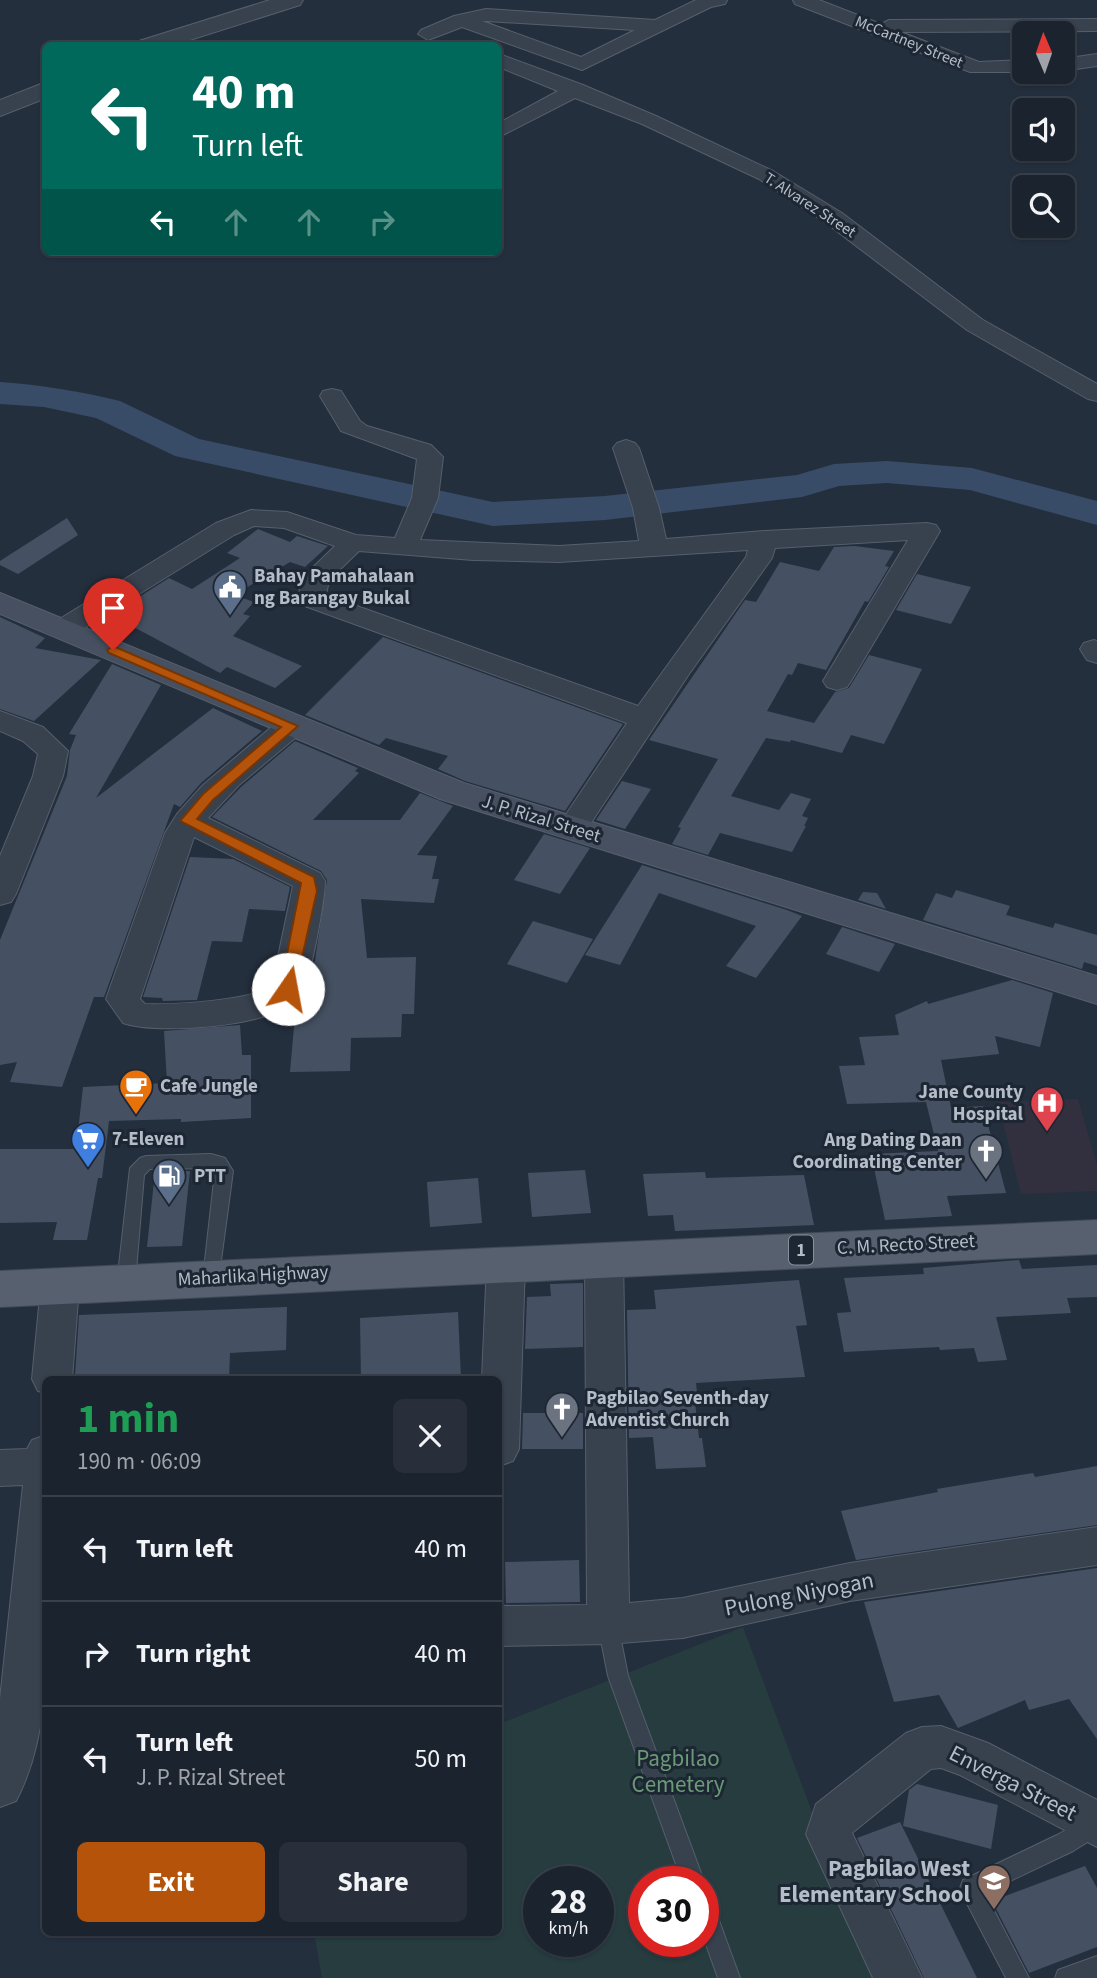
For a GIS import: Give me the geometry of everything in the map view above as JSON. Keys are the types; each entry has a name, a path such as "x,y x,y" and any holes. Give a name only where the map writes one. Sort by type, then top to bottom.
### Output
{"main road":[{"name":"J. P. Rizal Street","path":"0,603 452,791 1097,990"},
{"name":"C. M. Recto Street","path":"506,1263 1097,1237"},
{"name":"Maharlika Highway","path":"0,1289 506,1263"}],"street":[{"path":"461,20 582,64 705,3 718,0"},
{"name":"McCartney Street","path":"802,0 977,68 1012,67"},
{"path":"142,42 272,1"},
{"path":"428,34 461,20 485,15 658,27"},
{"path":"870,26 1020,29 1095,18"},
{"path":"1075,63 1097,60"},
{"name":"T. Alvarez Street","path":"502,61 576,89 766,175 834,218 975,325 1097,394"},
{"path":"0,96 42,78"},
{"path":"502,129 576,89"},
{"path":"0,109 42,91"},
{"path":"332,396 350,426 358,431 422,450 430,457 424,501 404,547"},
{"path":"626,449 646,508 654,547"},
{"path":"63,629 225,529 251,518 287,520 352,543 472,552 559,554 765,539 927,531 837,681"},
{"path":"572,828 759,558 765,539"},
{"path":"352,543 316,578 312,599 645,719"},
{"path":"0,720 33,734 53,751 48,776 0,894"},
{"path":"188,821 309,881 288,989 279,999 266,1003 202,1013 139,1016 127,1008 123,999 176,841 188,821 208,797 291,726"},
{"path":"604,1258 608,1624"},
{"path":"502,1376 506,1263"},
{"path":"52,1376 60,1286"},
{"path":"0,1468 42,1461"},
{"path":"0,1785 7,1774 16,1747 42,1488"},
{"name":"Pulong Niyogan","path":"502,1626 608,1624 684,1618 850,1582 1097,1546"},
{"name":"Enverga Street","path":"898,1978 834,1849 830,1834 832,1821 922,1748 941,1747 972,1758 1096,1824"}],"lane":[{"path":"126,1283 135,1173 146,1163 211,1161 219,1163 224,1171 212,1278"},
{"path":"608,1624 618,1676 688,1866"},
{"path":"1018,1978 971,1888 1065,1843 1096,1824"},
{"path":"719,1950 729,1978"},
{"path":"1066,1978 1097,1967"}],"shaded area":[{"name":"Jane County Hospital","path":"1078,1099 1097,1165 1097,1191 1021,1194 998,1102"}],"green space":[{"name":"Pagbilao Cemetery","path":"743,1627 874,1978 322,1978 315,1936 502,1936 502,1723"}],"building":[{"path":"67,518 78,535 18,574 0,565 0,561"},
{"path":"258,529 290,542 297,536 328,546 305,567 290,562 234,595 254,602 243,614 250,616 233,636 302,666 275,688 227,667 220,673 111,615 169,578 192,589 240,558 227,553"},
{"path":"854,546 894,551 885,566 889,567 868,602 865,601 826,670 798,663 792,675 788,674 767,711 814,723 835,692 849,688 869,655 922,669 884,744 851,735 842,753 791,740 766,738 731,796 779,810 791,793 811,799 802,816 808,818 806,826 792,852 720,833 708,855 672,844 681,828 678,827 718,759 649,740 745,600 756,602 780,562 819,571 834,547"},
{"path":"917,574 971,587 951,624 896,610"},
{"path":"0,617 45,638 35,648 101,660 34,721 0,709"},
{"path":"383,637 623,724 565,811 465,781 438,769 448,756 386,738 379,745 305,715"},
{"path":"112,664 161,685 96,798 213,708 262,731 201,783 180,807 174,804 104,997 94,997 62,1087 10,1082 17,1062 0,1065 0,940 67,776 70,750 76,735 69,734"},
{"path":"295,741 358,768 355,771 359,773 313,820 400,820 420,793 453,806 417,855 437,856 432,879 439,879 434,903 361,899 367,958 416,957 414,1014 402,1014 401,1037 351,1038 350,1071 290,1072 296,1004 306,990 315,960 327,880 321,871 212,817 241,787"},
{"path":"622,781 651,789 625,829 596,820"},
{"path":"544,834 590,848 560,894 514,880"},
{"path":"190,857 233,859 290,887 285,911 249,909 242,942 212,941 197,1000 163,1001 162,998 143,997"},
{"path":"642,865 802,916 756,978 726,966 756,926 659,893 620,965 585,955"},
{"path":"956,890 1010,906 1006,915 1053,928 1055,923 1097,935 1097,966 1084,962 1082,969 923,920 936,893 952,898"},
{"path":"863,892 877,893 886,909 858,900"},
{"path":"533,921 593,939 567,983 507,964"},
{"path":"842,927 895,944 879,972 826,954"},
{"path":"1012,980 1053,993 1040,1047 995,1036 999,1054 941,1060 951,1108 983,1106 1006,1193 947,1196 952,1216 885,1220 871,1154 938,1151 926,1102 847,1104 839,1066 865,1065 859,1037 899,1035 895,1015 927,1001 928,1004"},
{"path":"240,1025 242,1055 251,1055 251,1118 181,1122 181,1119 109,1121 102,1178 98,1178 87,1240 53,1240 57,1222 0,1223 0,1149 76,1149 83,1087 167,1083 164,1031"},
{"path":"585,1170 591,1213 532,1217 528,1173"},
{"name":"PTT","path":"190,1171 182,1246 147,1247 155,1172"},
{"path":"705,1172 706,1178 804,1175 814,1225 675,1231 673,1215 648,1216 643,1174"},
{"path":"478,1178 482,1223 430,1227 427,1182"},
{"path":"1019,1260 1022,1269 1097,1265 1097,1297 1067,1298 1071,1313 996,1317 1007,1360 978,1362 974,1348 844,1352 837,1313 851,1312 844,1278 924,1274 923,1268"},
{"path":"799,1280 807,1325 796,1326 805,1377 696,1383 697,1392 694,1393 699,1438 702,1438 706,1467 656,1469 653,1437 629,1438 627,1310 656,1309 654,1290"},
{"path":"583,1283 583,1347 525,1349 527,1297 551,1296 550,1284"},
{"path":"287,1307 286,1350 230,1353 229,1376 75,1376 79,1315"},
{"path":"458,1312 461,1376 361,1376 360,1318"},
{"path":"523,1413 583,1413 583,1449 522,1449"},
{"path":"1097,1466 1097,1525 856,1560 841,1511 938,1492 937,1489 1033,1473 1035,1477"},
{"path":"579,1560 580,1602 506,1603 505,1562"},
{"path":"1097,1568 1097,1739 1069,1699 1029,1710 1025,1700 958,1728 939,1695 894,1702 864,1602"},
{"path":"917,1784 998,1805 991,1849 903,1826 909,1790"},
{"path":"900,1822 977,1978 924,1978 857,1838"},
{"path":"1085,1866 1097,1888 1097,1947 1029,1973 992,1901"}],"waterway":[{"path":"0,393 44,396 107,409 188,448 493,514 605,508 802,486 834,475 887,472 972,479 1097,513"}],"place":[{"name":"Bahay Pamahalaan ng Barangay Bukal","path":"230,617"},
{"name":"Cafe Jungle","path":"136,1116"},
{"name":"Jane County Hospital","path":"1047,1133"},
{"name":"7-Eleven","path":"88,1169"},
{"name":"Ang Dating Daan Coordinating Center","path":"986,1181"},
{"name":"PTT","path":"169,1206"},
{"name":"Pagbilao Seventh-day Adventist Church","path":"562,1439"},
{"name":"Pagbilao West Elementary School","path":"994,1911"}],"route":[{"path":"113,650 291,726 208,797 188,821 309,881 288,989"}]}
